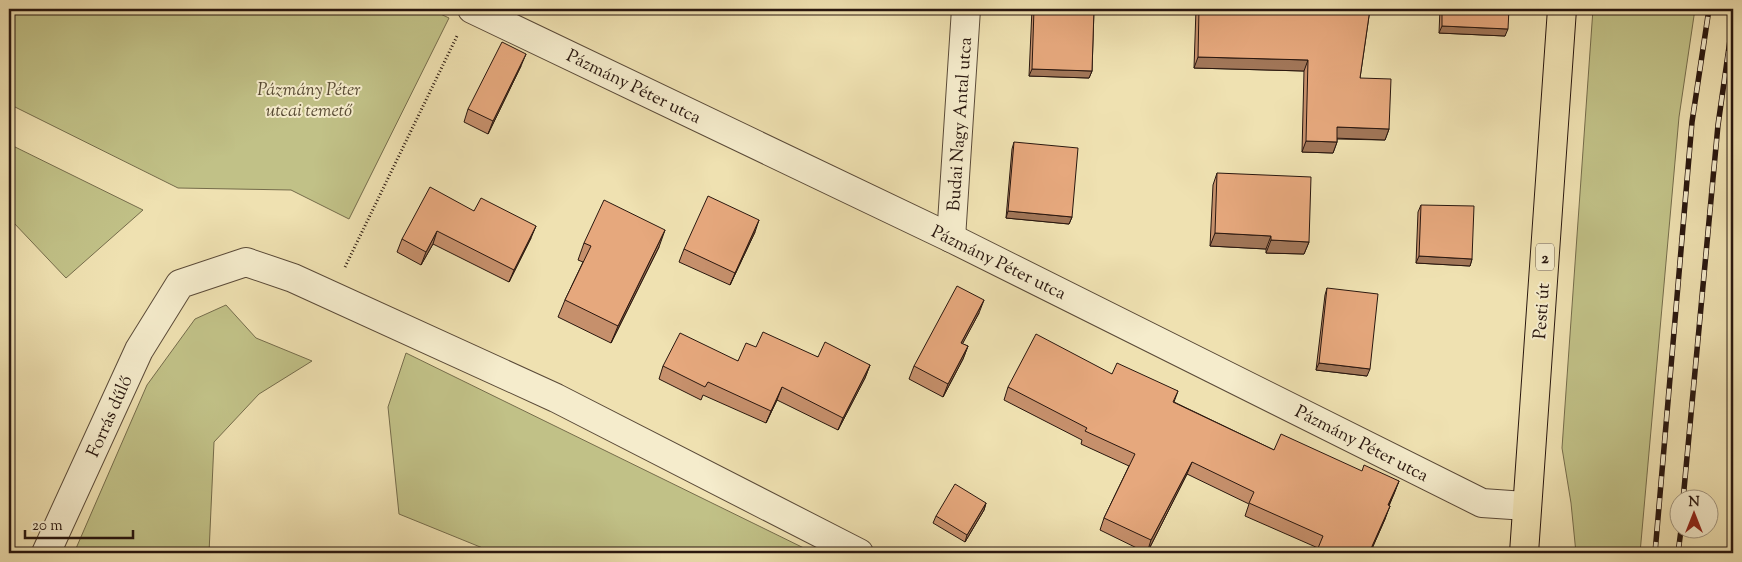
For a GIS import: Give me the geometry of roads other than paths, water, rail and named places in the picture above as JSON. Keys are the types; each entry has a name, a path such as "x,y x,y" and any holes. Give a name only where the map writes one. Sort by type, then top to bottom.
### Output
{"main road":[{"name":"Pesti út","path":"1524,553 1562,9"}],"street":[{"name":"Pázmány Péter utca","path":"472,9 951,238 1482,503 1527,506"},
{"name":"Budai Nagy Antal utca","path":"951,238 966,9"},
{"name":"Forrás dűlő","path":"46,553 139,350 180,284 246,262 293,278 556,398 859,553"}],"railway":[{"path":"1655,553 1692,122 1709,9"},
{"path":"1684,490 1718,125 1733,19"},
{"path":"1678,553 1680,540"}],"park label":[{"name":"Pázmány Péter utcai temető","path":"309,99"}]}
